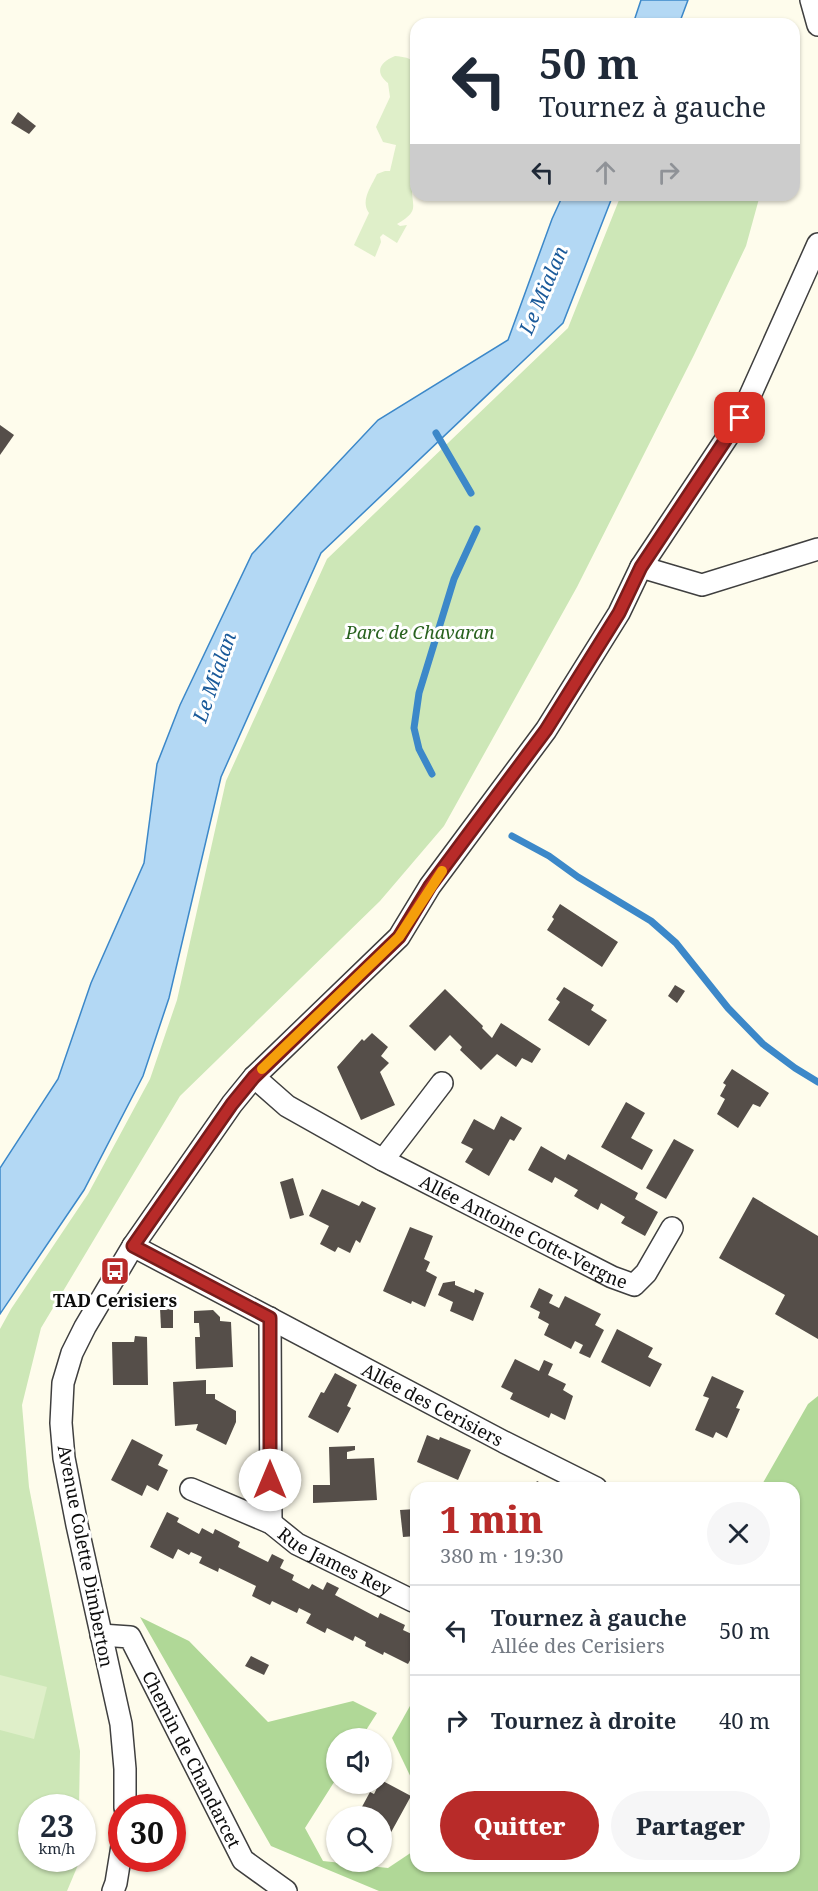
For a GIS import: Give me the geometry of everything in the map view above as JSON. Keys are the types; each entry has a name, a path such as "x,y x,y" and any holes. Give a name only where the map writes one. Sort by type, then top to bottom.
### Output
{"street":[{"path":"811,0 818,26"},
{"name":"Avenue Colette Dimberton","path":"125,1794 121,1724 64,1458 61,1423 63,1383 72,1353 133,1246 232,1104 254,1077 399,937 430,886 546,730 619,613 641,567 740,418 818,244"},
{"path":"641,567 702,585 818,549"},
{"name":"Allée Antoine Cotte-Vergne","path":"254,1077 287,1106 383,1160 612,1277 634,1285 646,1273 672,1228"},
{"path":"383,1160 442,1083"},
{"name":"Allée des Cerisiers","path":"133,1246 584,1482"},
{"path":"270,1318 271,1523"},
{"name":"Rue James Rey","path":"191,1489 271,1523 297,1544 410,1600"},
{"name":"Chemin de Chandarcet","path":"101,1635 130,1637 243,1860 286,1891"},
{"path":"113,1891 118,1872"}],"green space":[{"path":"395,56 410,60 410,201 413,201 413,208 409,215 397,224 407,225 397,243 383,234 380,237 381,242 375,257 354,245 369,213 366,199 369,189 377,174 390,171 396,145 383,142 376,127 390,97 388,83 380,71 386,61"},
{"name":"Parc de Chavaran","path":"619,201 758,201 746,246 694,355 577,587 444,826 380,901 180,1096 41,1328 22,1405 29,1487 80,1751 79,1794 18,1794 18,1872 75,1872 67,1891 0,1891 0,1329 88,1194 150,1079 177,1000 226,781 327,559 568,328"},
{"path":"818,1396 818,1891 379,1891 333,1872 392,1872 392,1865 410,1853 410,1872 800,1872 800,1482 763,1482 808,1404"},
{"path":"140,1617 189,1641 268,1722 353,1701 377,1713 367,1728 326,1728 327,1794 305,1828 323,1861 326,1861 326,1869 271,1846"},
{"path":"0,1675 47,1687 34,1739 0,1730"},
{"path":"410,1706 410,1776 392,1738"}],"water":[{"path":"641,0 688,0 681,18 635,18"},
{"name":"Le Mialan","path":"560,201 611,201 563,323 321,553 221,777 169,998 143,1076 84,1190 0,1314 0,1168 58,1079 91,983 144,863 157,764 180,705 252,554 378,420 508,340"}],"building":[{"path":"18,112 36,126 29,134 11,123"},
{"path":"0,425 14,435 0,455"},
{"path":"560,904 618,942 602,967 547,930"},
{"path":"675,985 685,991 677,1003 668,996"},
{"path":"564,987 594,1005 591,1010 607,1020 589,1046 548,1020 560,1002 556,999"},
{"path":"445,989 483,1026 482,1028 492,1038 501,1023 541,1049 532,1063 522,1058 516,1067 497,1054 481,1070 460,1050 462,1047 450,1035 435,1051 409,1026"},
{"path":"372,1033 388,1047 381,1056 389,1063 380,1072 395,1105 361,1120 337,1067 362,1039 364,1041"},
{"path":"732,1069 769,1093 760,1107 753,1104 738,1128 717,1114 725,1099 720,1096 726,1085 723,1083"},
{"path":"626,1102 645,1113 631,1138 653,1150 642,1170 601,1147"},
{"path":"501,1116 522,1128 514,1141 510,1139 489,1176 465,1162 473,1149 461,1143 474,1119 494,1130"},
{"path":"674,1139 694,1150 666,1199 646,1188"},
{"path":"541,1146 565,1160 568,1154 638,1193 635,1199 658,1212 645,1236 621,1223 625,1217 601,1203 598,1210 574,1196 578,1190 555,1177 552,1183 528,1170"},
{"path":"293,1178 304,1215 290,1219 280,1182"},
{"path":"322,1189 359,1206 362,1201 376,1208 360,1243 356,1240 350,1253 338,1247 335,1252 320,1244 329,1226 309,1216"},
{"path":"753,1197 818,1236 818,1339 775,1314 785,1295 719,1258"},
{"path":"410,1227 433,1236 424,1259 430,1262 426,1271 437,1277 425,1307 412,1301 411,1304 383,1291"},
{"path":"455,1281 455,1285 474,1293 475,1289 484,1293 473,1321 450,1311 453,1302 438,1295 443,1283"},
{"path":"539,1288 553,1295 549,1303 559,1308 565,1296 601,1314 595,1325 604,1330 590,1358 579,1353 583,1345 575,1341 571,1349 544,1335 549,1324 538,1318 540,1312 530,1307"},
{"path":"160,1308 173,1308 173,1328 161,1328"},
{"path":"213,1310 220,1317 220,1321 231,1322 233,1367 196,1369 195,1337 200,1337 199,1323 194,1323 194,1311"},
{"path":"617,1329 653,1348 648,1357 662,1364 650,1387 601,1362"},
{"path":"135,1336 147,1337 148,1385 113,1385 112,1342 134,1342"},
{"path":"515,1359 539,1371 544,1360 553,1364 548,1375 566,1384 563,1390 573,1396 565,1420 551,1413 549,1418 510,1399 513,1393 501,1387"},
{"path":"335,1373 357,1385 347,1406 351,1408 338,1433 308,1417 321,1392 324,1393"},
{"path":"712,1376 744,1391 736,1408 740,1409 727,1438 716,1432 713,1438 695,1430 709,1398 703,1396"},
{"path":"206,1380 206,1394 215,1394 215,1399 236,1411 236,1422 226,1445 196,1430 198,1424 175,1426 173,1382"},
{"path":"427,1435 439,1440 440,1437 471,1450 458,1480 417,1462"},
{"path":"132,1439 163,1455 158,1465 168,1470 158,1491 147,1485 142,1496 111,1480"},
{"path":"355,1446 355,1450 347,1452 347,1459 374,1458 377,1500 313,1503 313,1485 330,1485 329,1447"},
{"path":"410,1509 410,1536 403,1537 400,1510"},
{"path":"167,1512 179,1518 177,1522 199,1534 202,1528 213,1534 215,1529 240,1542 238,1547 268,1562 272,1554 284,1560 280,1568 294,1575 292,1580 309,1589 312,1584 323,1590 327,1582 339,1588 335,1595 378,1618 380,1613 405,1625 403,1630 410,1633 410,1660 408,1664 384,1652 383,1655 365,1646 366,1642 355,1636 353,1641 327,1628 325,1633 306,1623 311,1614 299,1608 297,1613 272,1601 270,1605 252,1596 256,1586 219,1568 218,1572 199,1563 202,1557 191,1552 189,1555 178,1549 173,1559 150,1547"},
{"path":"251,1656 269,1665 264,1675 245,1666"},
{"path":"392,1786 410,1795 392,1831 392,1806 362,1806 369,1794 392,1794"}],"waterway":[{"path":"436,433 471,493"},
{"path":"432,774 419,749 414,728 419,693 454,579 477,529"},
{"path":"512,836 549,856 578,877 651,921 676,943 728,1008 763,1044 818,1082"}],"slow traffic":[{"path":"262,1069 399,937 430,886 442,871"}],"place":[{"name":"TAD Cerisiers","path":"115,1271"}],"route":[{"path":"270,1480 270,1318 133,1246 232,1104 254,1077 399,937 430,886 546,730 619,613 641,567 740,418"}]}
